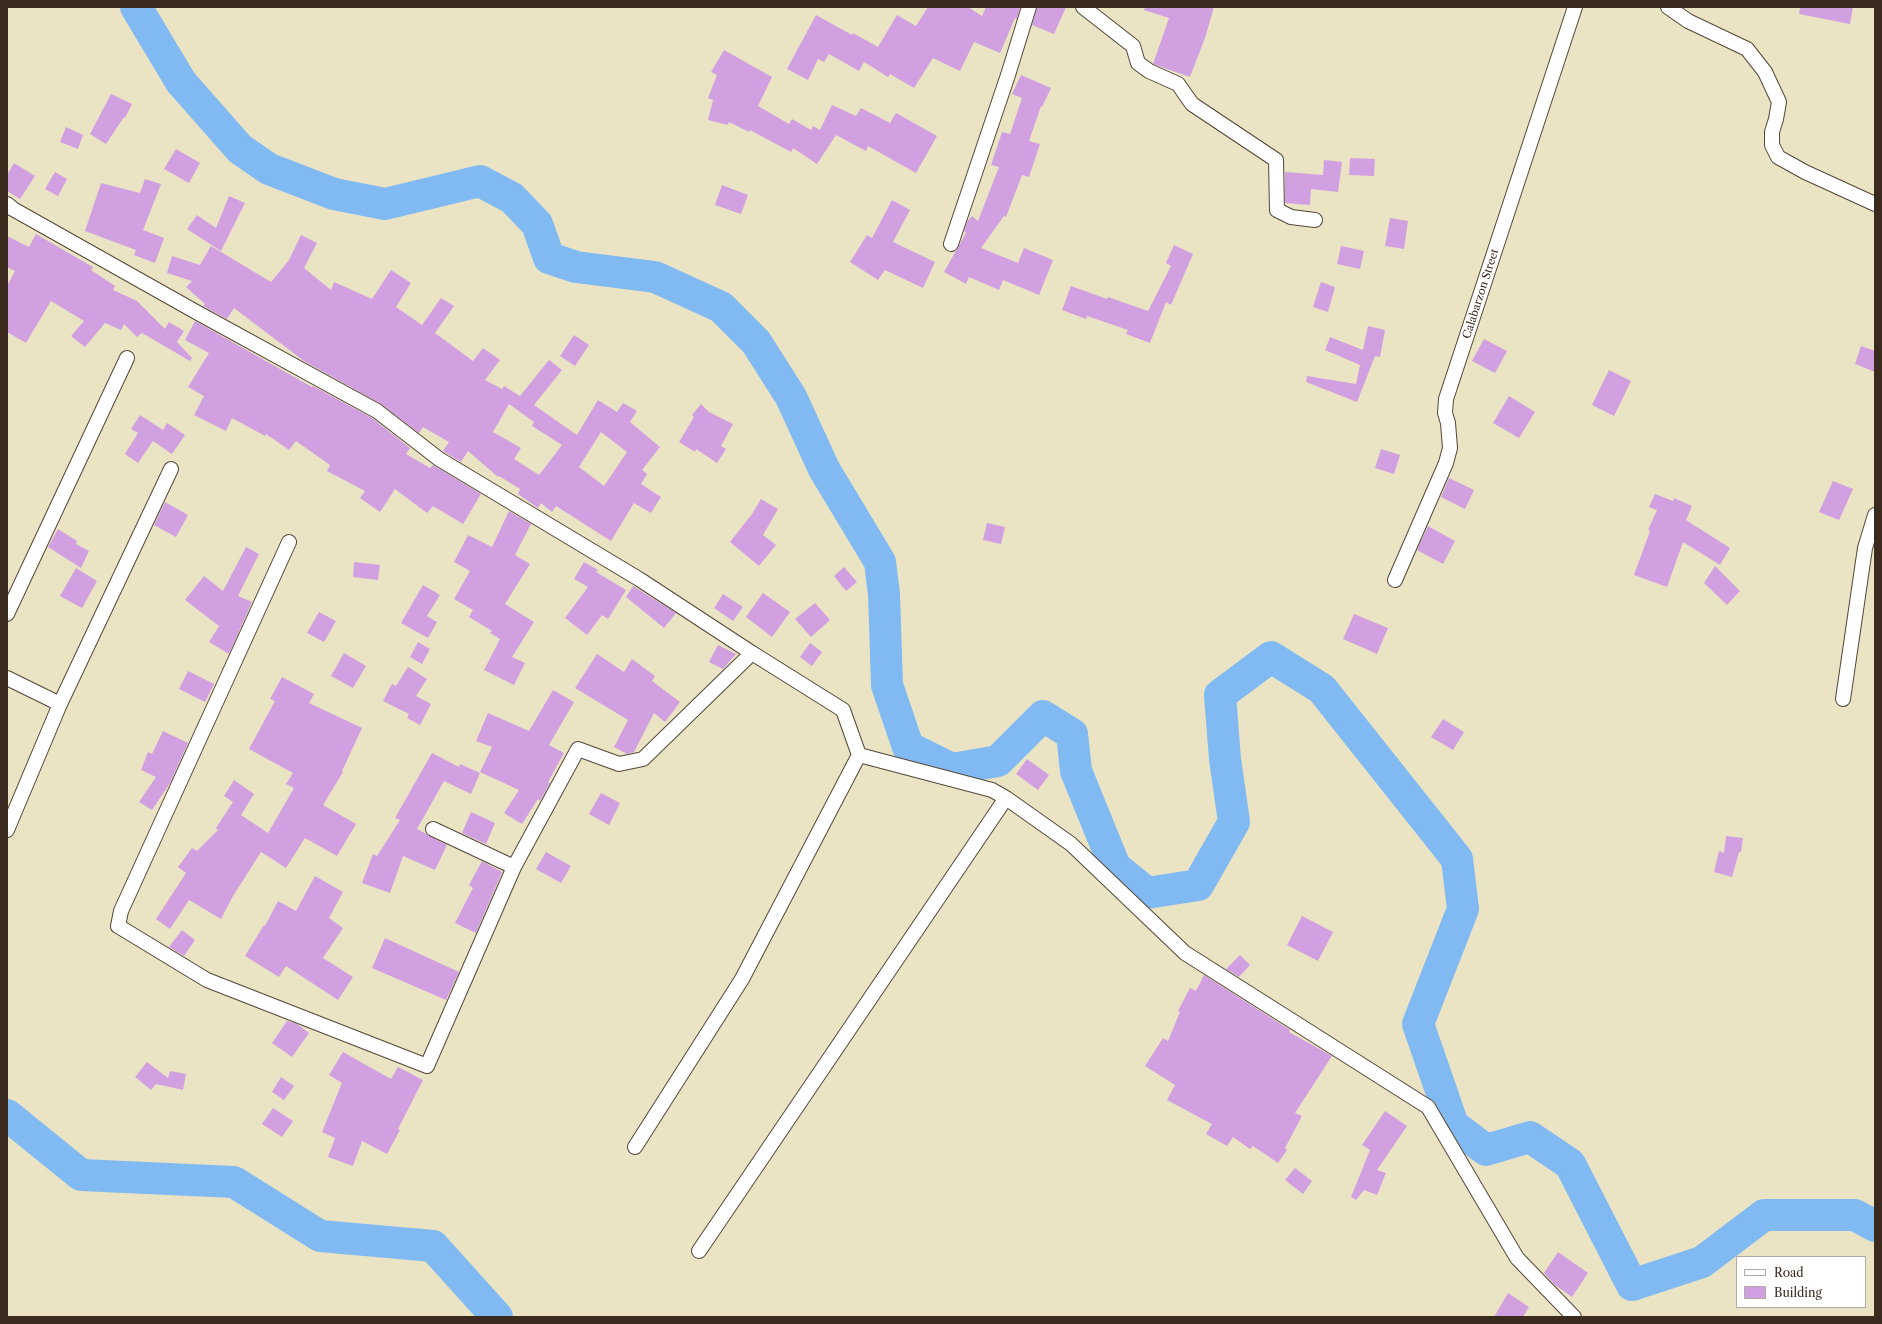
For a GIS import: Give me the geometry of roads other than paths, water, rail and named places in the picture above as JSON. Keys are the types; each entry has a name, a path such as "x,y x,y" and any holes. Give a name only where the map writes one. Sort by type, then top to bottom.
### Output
{"street":[{"path":"951,244 1008,75 1029,7"},
{"path":"1083,7 1133,46 1138,62 1149,71 1178,84 1192,104 1276,160 1276,210 1291,217 1315,220"},
{"name":"Calabarzon Street","path":"1395,580 1446,463 1450,448 1448,423 1445,413 1446,399 1575,7"},
{"path":"1668,7 1688,21 1746,49 1765,72 1779,102 1772,132 1772,145 1778,157 1805,172 1875,204"},
{"path":"7,204 20,213 184,306 377,411 439,459 638,579 752,653 844,710 859,755 742,979 635,1147"},
{"path":"7,614 126,358"},
{"path":"7,830 60,704 171,469"},
{"path":"1843,699 1865,548 1875,515"},
{"path":"289,542 121,910 118,926 207,980 427,1066 514,867 578,749 619,764 643,759 752,653"},
{"path":"7,678 60,704"},
{"path":"859,755 992,790 1006,798 1071,844 1185,953 1428,1107 1517,1258 1574,1317"},
{"path":"699,1251 1006,798"},
{"path":"433,830 514,867"}],"waterway":[{"path":"136,7 181,82 240,149 269,169 334,194 385,204 480,181 512,198 537,224 549,258 576,267 655,277 721,307 756,342 791,397 824,469 880,562 884,594 887,685 908,747 952,769 998,761 1043,716 1072,734 1076,771 1115,867 1147,893 1198,885 1234,822 1225,759 1220,695 1271,657 1322,689 1457,859 1463,909 1418,1024 1453,1125 1486,1150 1530,1137 1570,1164 1632,1285 1702,1262 1764,1215 1855,1215 1875,1226"},
{"path":"7,1115 81,1175 234,1182 320,1236 433,1246 497,1317"}]}
